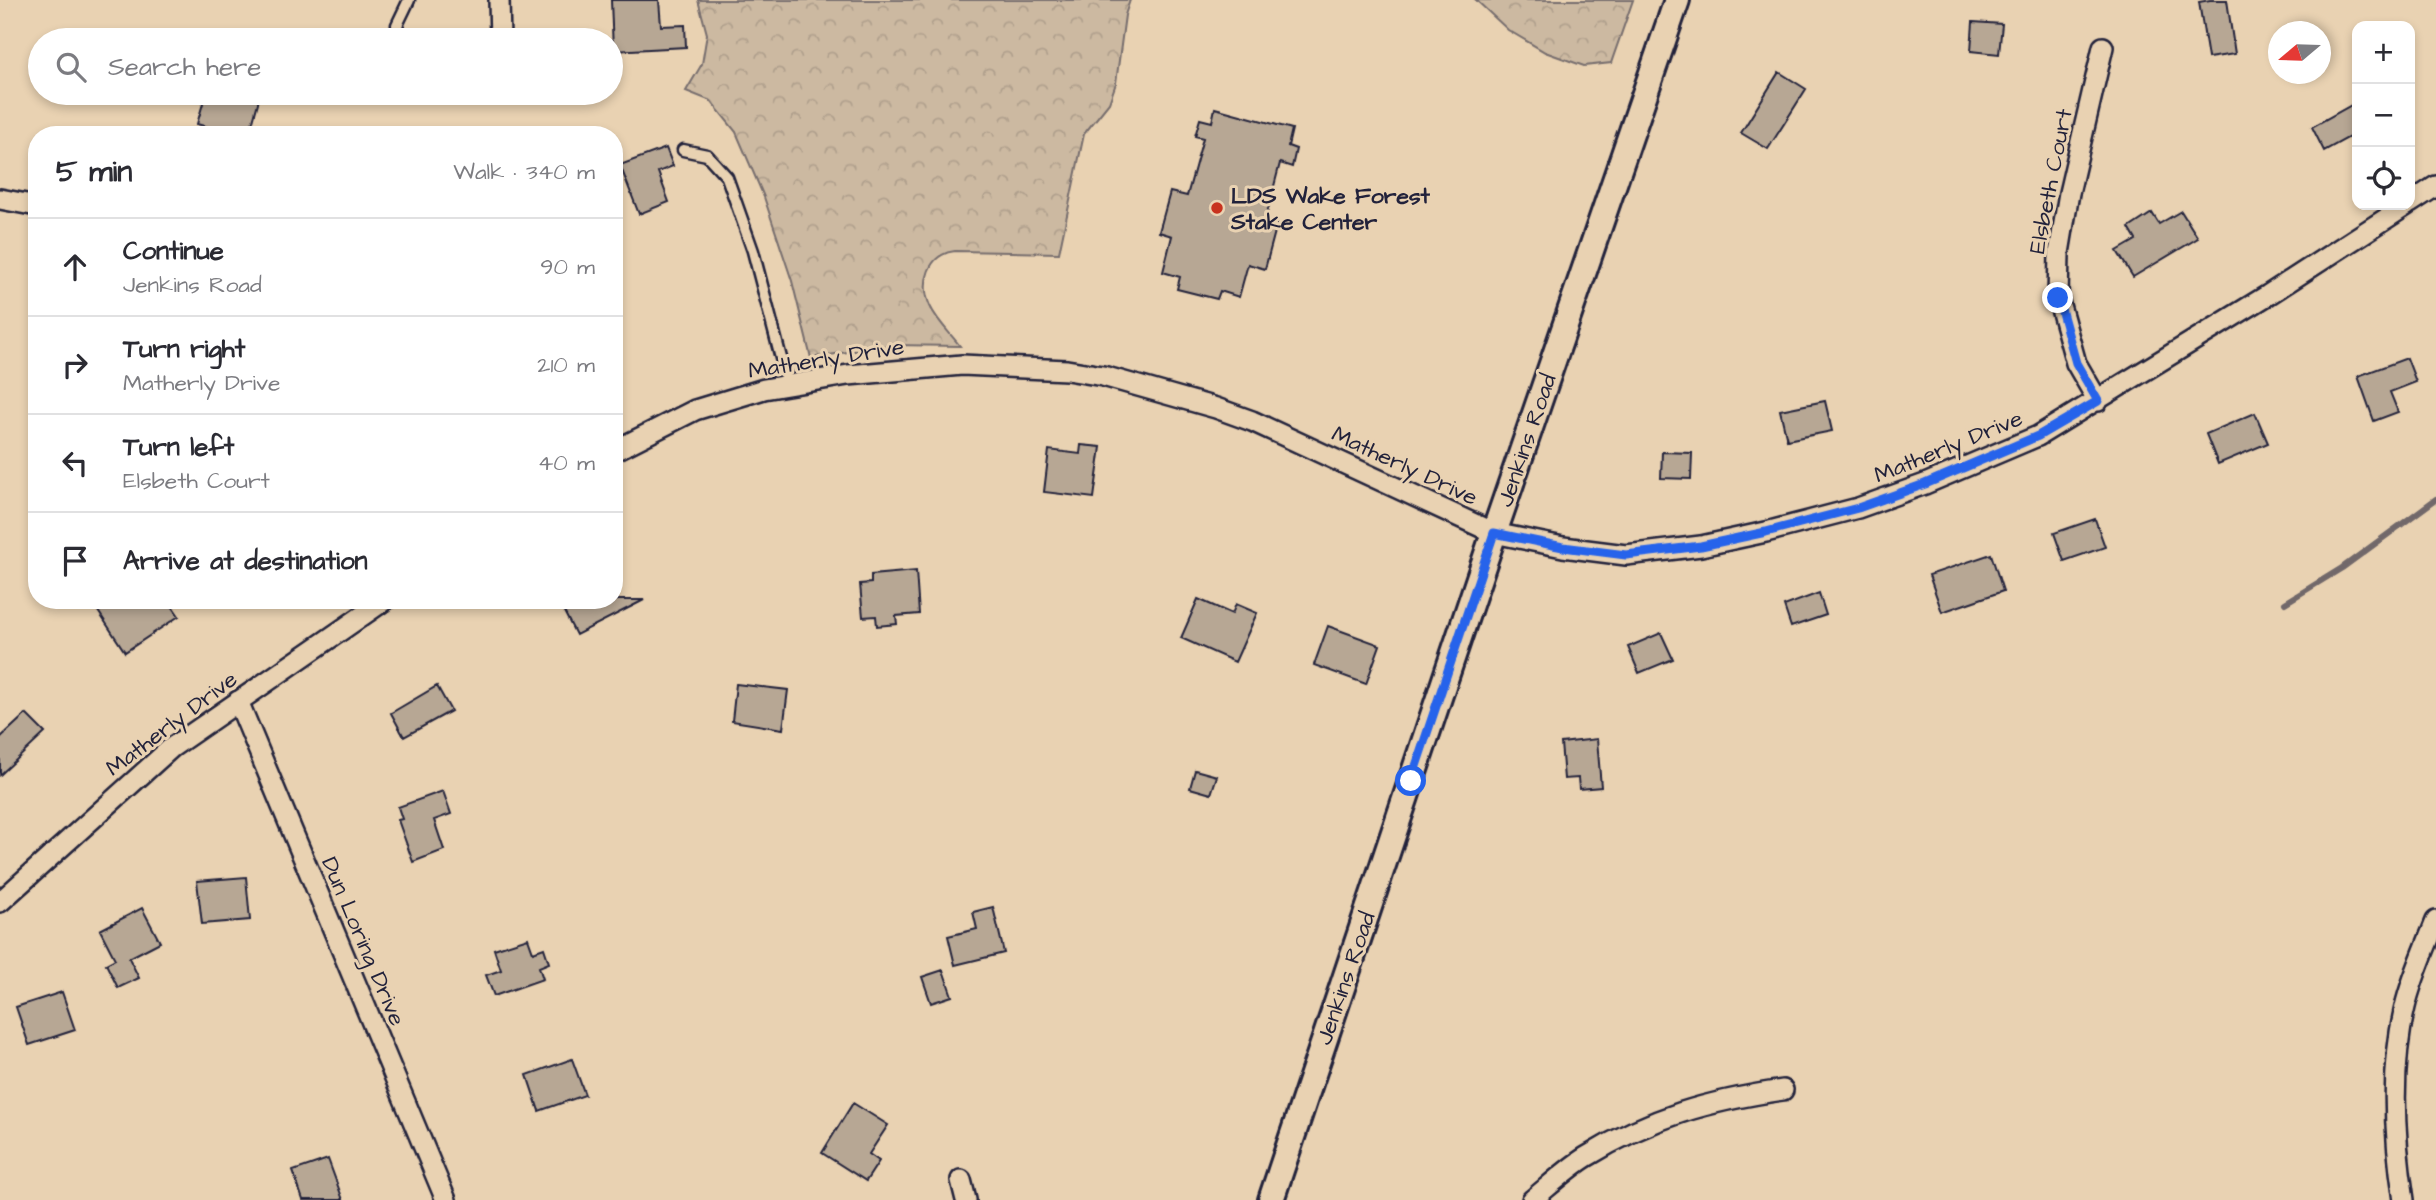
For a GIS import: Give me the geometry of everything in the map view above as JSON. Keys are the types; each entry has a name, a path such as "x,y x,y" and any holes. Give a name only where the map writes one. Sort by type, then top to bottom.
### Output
{"street":[{"path":"499,0 500,28"},
{"name":"Jenkins Road","path":"1271,1200 1494,533 1677,0"},
{"name":"Elsbeth Court","path":"2098,401 2076,363 2058,298 2059,264 2069,194 2103,47"},
{"name":"Matherly Drive","path":"2415,200 2436,186"},
{"path":"0,199 28,204"},
{"name":"Matherly Drive","path":"623,446 695,410 764,389 848,375 962,365 1066,370 1102,376 1216,408 1252,421 1494,533 1563,547 1626,555 1701,546 1858,508 1925,484 2038,436 2098,401 2399,210"},
{"name":"Matherly Drive","path":"0,902 170,748 372,609"},
{"name":"Dun Loring Drive","path":"238,701 446,1200"},
{"path":"2404,1200 2394,1111 2399,1040 2405,1007 2436,921"},
{"path":"1532,1200 1584,1158 1651,1122 1737,1097 1783,1090"},
{"path":"961,1180 966,1200"}],"lane":[{"path":"398,28 409,0"},
{"path":"683,150 707,155 727,177 753,251 788,385"}],"green space":[{"path":"698,0 1130,0 1125,15 1116,83 1109,103 1084,134 1059,253 955,251 938,258 926,279 927,297 936,317 960,346 890,345 811,358 792,281 764,197 736,132 711,101 686,91 702,64 707,34"},
{"path":"1476,0 1633,0 1611,63 1584,66 1545,52 1508,30"}],"building":[{"path":"611,0 659,0 661,26 685,25 686,47 623,50 623,28 612,28"},
{"path":"2227,0 2235,54 2208,58 2199,2"},
{"path":"1973,22 2002,24 1999,54 1971,51"},
{"path":"1779,72 1806,89 1768,149 1741,133"},
{"path":"203,105 257,105 252,126 197,124"},
{"path":"2352,105 2352,136 2324,151 2312,127"},
{"name":"LDS Wake Forest Stake Center","path":"1215,108 1292,129 1288,146 1296,149 1292,167 1280,163 1265,221 1277,224 1265,269 1248,264 1239,297 1220,291 1217,299 1177,289 1180,277 1163,272 1172,236 1159,232 1170,192 1187,196 1203,138 1195,136 1200,119 1212,122"},
{"path":"666,148 673,166 658,172 669,202 639,214 623,173 623,164"},
{"path":"2181,211 2198,238 2133,277 2117,251 2136,240 2129,228 2152,213 2159,224"},
{"path":"2407,358 2416,382 2390,392 2398,412 2374,421 2358,376"},
{"path":"1825,401 1832,431 1787,440 1780,410"},
{"path":"2255,413 2268,443 2218,464 2206,434"},
{"path":"1081,445 1101,447 1094,498 1044,492 1049,450 1080,454"},
{"path":"1662,452 1692,453 1691,479 1661,478"},
{"path":"2095,519 2105,547 2064,561 2054,533"},
{"path":"1991,554 2003,591 1942,612 1929,575"},
{"path":"916,571 919,614 896,616 897,624 877,626 876,616 863,617 860,584 871,583 871,575"},
{"path":"1819,593 1826,615 1791,627 1784,606"},
{"path":"1198,599 1232,614 1236,604 1257,613 1235,662 1181,638"},
{"path":"623,600 644,600 576,635 563,609 623,609"},
{"path":"97,609 174,609 179,616 125,652"},
{"path":"1328,626 1380,645 1366,684 1314,665"},
{"path":"1661,633 1673,659 1639,673 1628,647"},
{"path":"736,684 788,690 783,729 732,721"},
{"path":"437,686 451,711 404,737 391,713"},
{"path":"26,714 45,733 0,775 0,738"},
{"path":"1597,739 1601,787 1579,789 1578,778 1564,779 1561,743"},
{"path":"1195,770 1217,776 1211,794 1190,788"},
{"path":"443,791 451,814 434,820 444,850 413,862 398,820 402,819 398,807"},
{"path":"246,877 250,920 202,924 197,881"},
{"path":"993,907 1004,953 955,965 948,936 977,929 973,912"},
{"path":"142,908 160,942 129,958 139,978 118,988 106,964 115,959 100,930"},
{"path":"528,938 533,952 544,948 549,963 539,967 543,979 494,996 486,975 501,970 494,949"},
{"path":"943,970 952,996 931,1003 922,977"},
{"path":"62,992 75,1030 29,1045 16,1007"},
{"path":"572,1059 585,1095 539,1111 527,1075"},
{"path":"853,1103 888,1125 869,1154 879,1161 866,1181 822,1153"},
{"path":"328,1159 343,1200 303,1200 293,1171"}],"waterway":[{"path":"2285,603 2342,568 2436,499"}],"place":[{"name":"LDS Wake Forest Stake Center","path":"1217,208"}],"route":[{"path":"1411,781 1494,533 1563,547 1626,555 1701,546 1766,532 1858,508 1925,484 2038,436 2098,401 2076,363 2058,298"}]}
